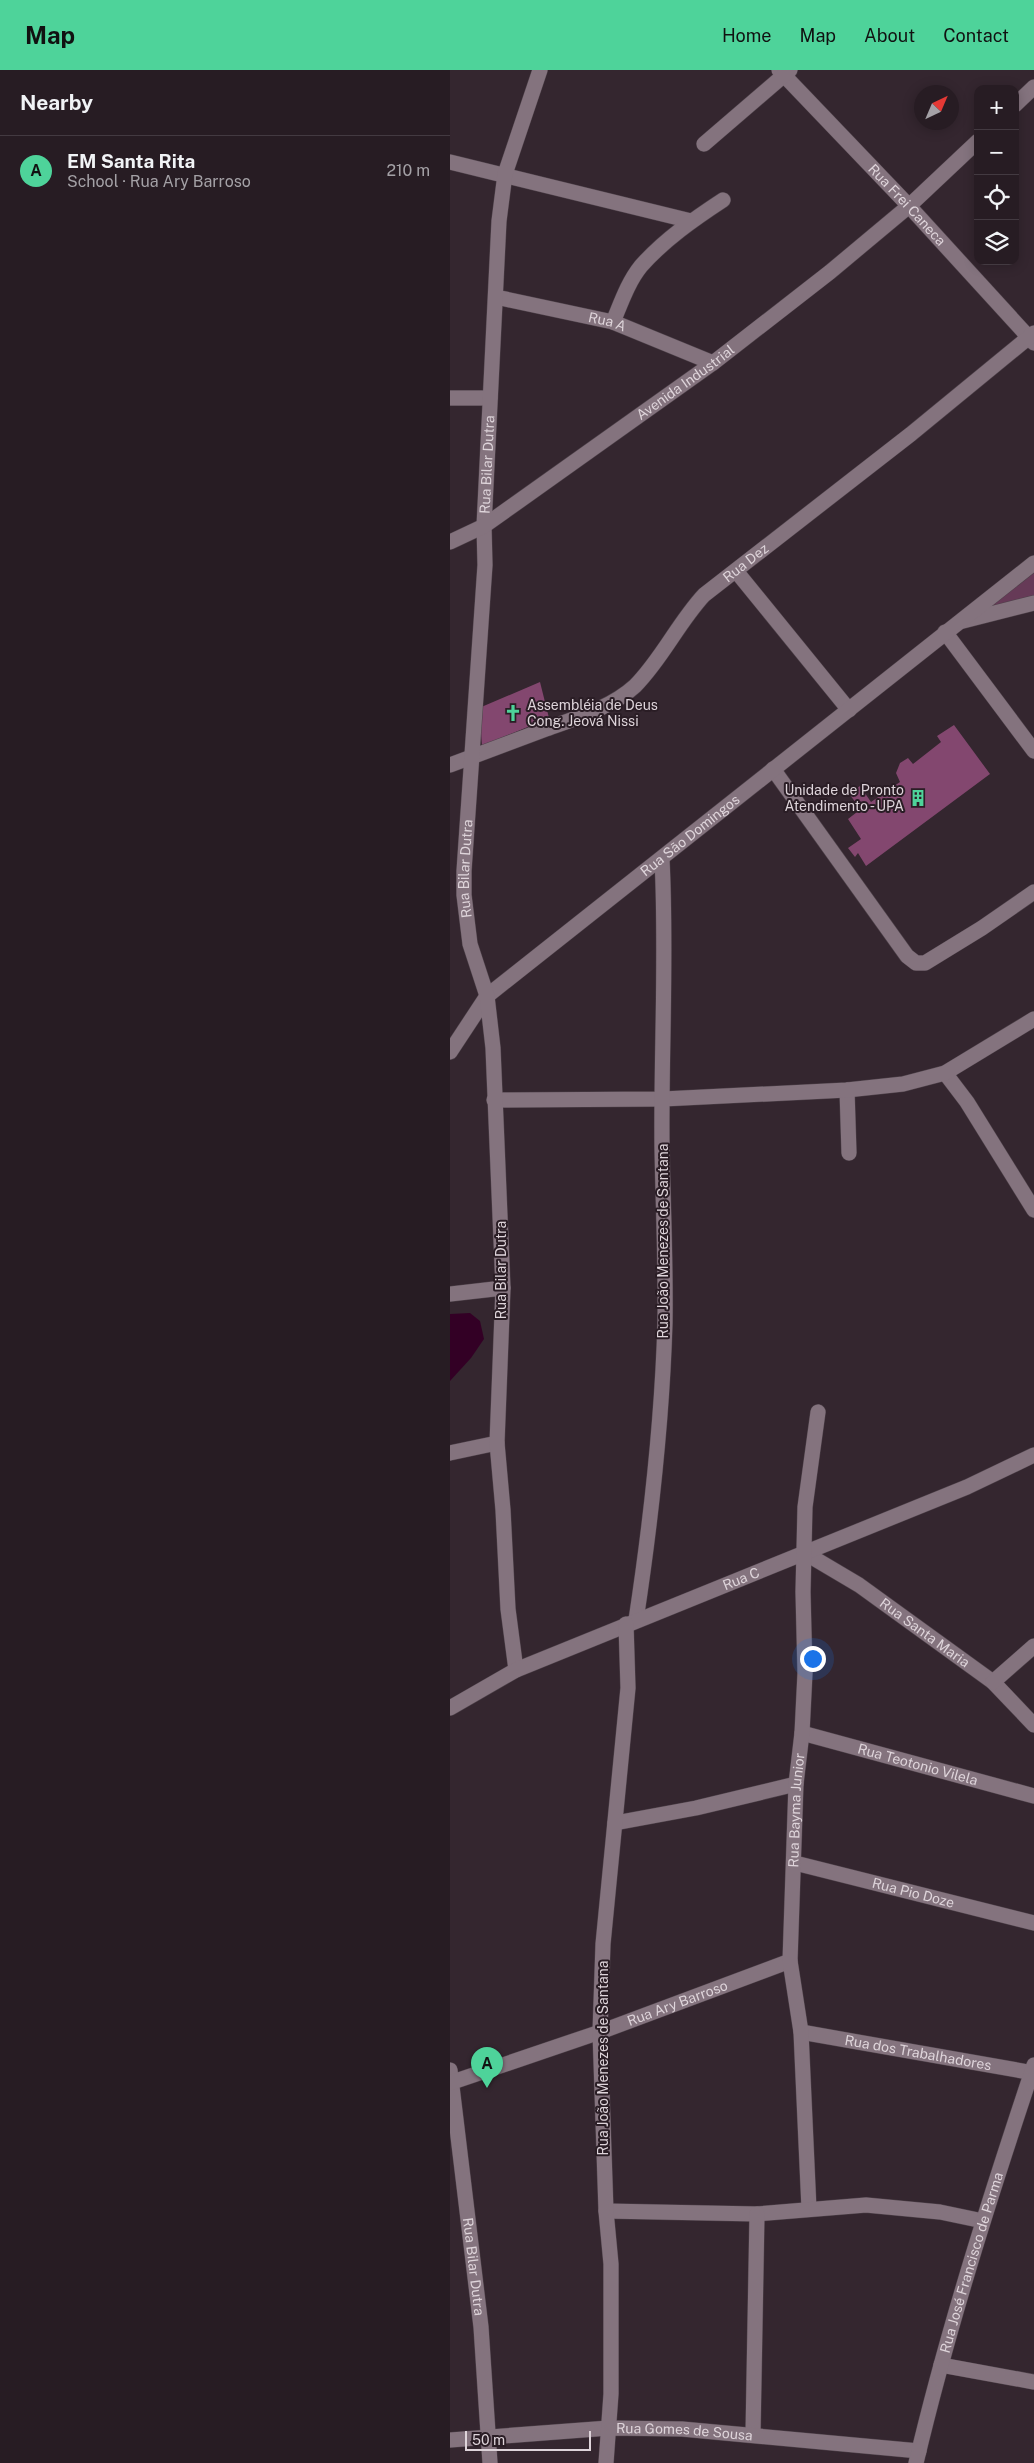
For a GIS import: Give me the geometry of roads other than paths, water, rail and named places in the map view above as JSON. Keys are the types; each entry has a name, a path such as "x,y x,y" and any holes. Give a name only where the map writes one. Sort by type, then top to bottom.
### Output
{"street":[{"name":"Rua Bilar Dutra","path":"516,1670 508,1609 503,1510 497,1443 503,1288 493,1048 487,996 470,944 464,895 485,565 484,526 496,298 496,249 505,174 540,70"},
{"path":"704,144 785,72"},
{"name":"Rua Frei Caneca","path":"785,72 1032,338"},
{"path":"1019,101 1034,87"},
{"name":"Avenida Industrial","path":"450,542 484,526 713,363 830,272 909,206 974,145"},
{"path":"450,162 505,174 691,222"},
{"path":"613,322 625,294 642,266 691,222 723,200"},
{"name":"Rua A","path":"496,298 613,322 713,363"},
{"name":"Rua Dez","path":"450,765 580,717 615,700 633,687 649,671 687,613 704,595 1032,338"},
{"path":"450,398 490,398"},
{"path":"960,622 1034,563"},
{"path":"736,571 849,710"},
{"path":"960,622 1034,603"},
{"name":"Rua São Domingos","path":"450,1052 487,996 662,860 945,632 960,622"},
{"path":"945,632 1034,750"},
{"path":"773,770 906,956 916,963 925,963 982,928 1034,892"},
{"name":"Rua João Menezes de Santana","path":"606,2463 609,2428 611,2264 606,2211 600,2032 603,1944 628,1688 631,1622 650,1533 662,1384 666,1251 662,1146 665,919 662,860"},
{"path":"494,1100 663,1099 847,1090 903,1084 945,1073 1034,1019"},
{"path":"945,1073 966,1102 1034,1210"},
{"path":"847,1090 849,1153"},
{"path":"450,1294 503,1288"},
{"name":"Rua Bayma Junior","path":"809,2209 801,2032 790,1961 795,1863 796,1784 802,1733 805,1673 803,1592 808,1477 818,1412"},
{"path":"450,1453 497,1443"},
{"name":"Rua C","path":"450,1708 516,1670 966,1487 1034,1455"},
{"name":"Rua Santa Maria","path":"805,1553 859,1586 993,1682 1034,1725"},
{"path":"993,1682 1034,1646"},
{"name":"Rua Teotonio Vilela","path":"802,1733 1034,1796"},
{"path":"615,1823 696,1808 796,1784"},
{"name":"Rua Pio Doze","path":"795,1863 1034,1923"},
{"name":"Rua Ary Barroso","path":"450,2079 600,2032 790,1961"},
{"name":"Rua dos Trabalhadores","path":"801,2032 1033,2070"},
{"name":"Rua José Francisco de Parma","path":"918,2457 941,2365 983,2221 1033,2070"},
{"name":"Rua Bilar Dutra","path":"450,2079 481,2327 490,2463"},
{"path":"606,2211 757,2214 866,2205 940,2212 983,2221"},
{"path":"753,2434 757,2214"},
{"path":"941,2365 1034,2382"},
{"name":"Rua Gomes de Sousa","path":"450,2440 609,2428 682,2429 753,2434 918,2457"}],"place":[{"name":"Assembléia de Deus Cong. Jeová Nissi","path":"513,713"},
{"name":"Unidade de Pronto Atendimento - UPA","path":"918,798"},
{"name":"EM Santa Rita","path":"487,2088"}]}
